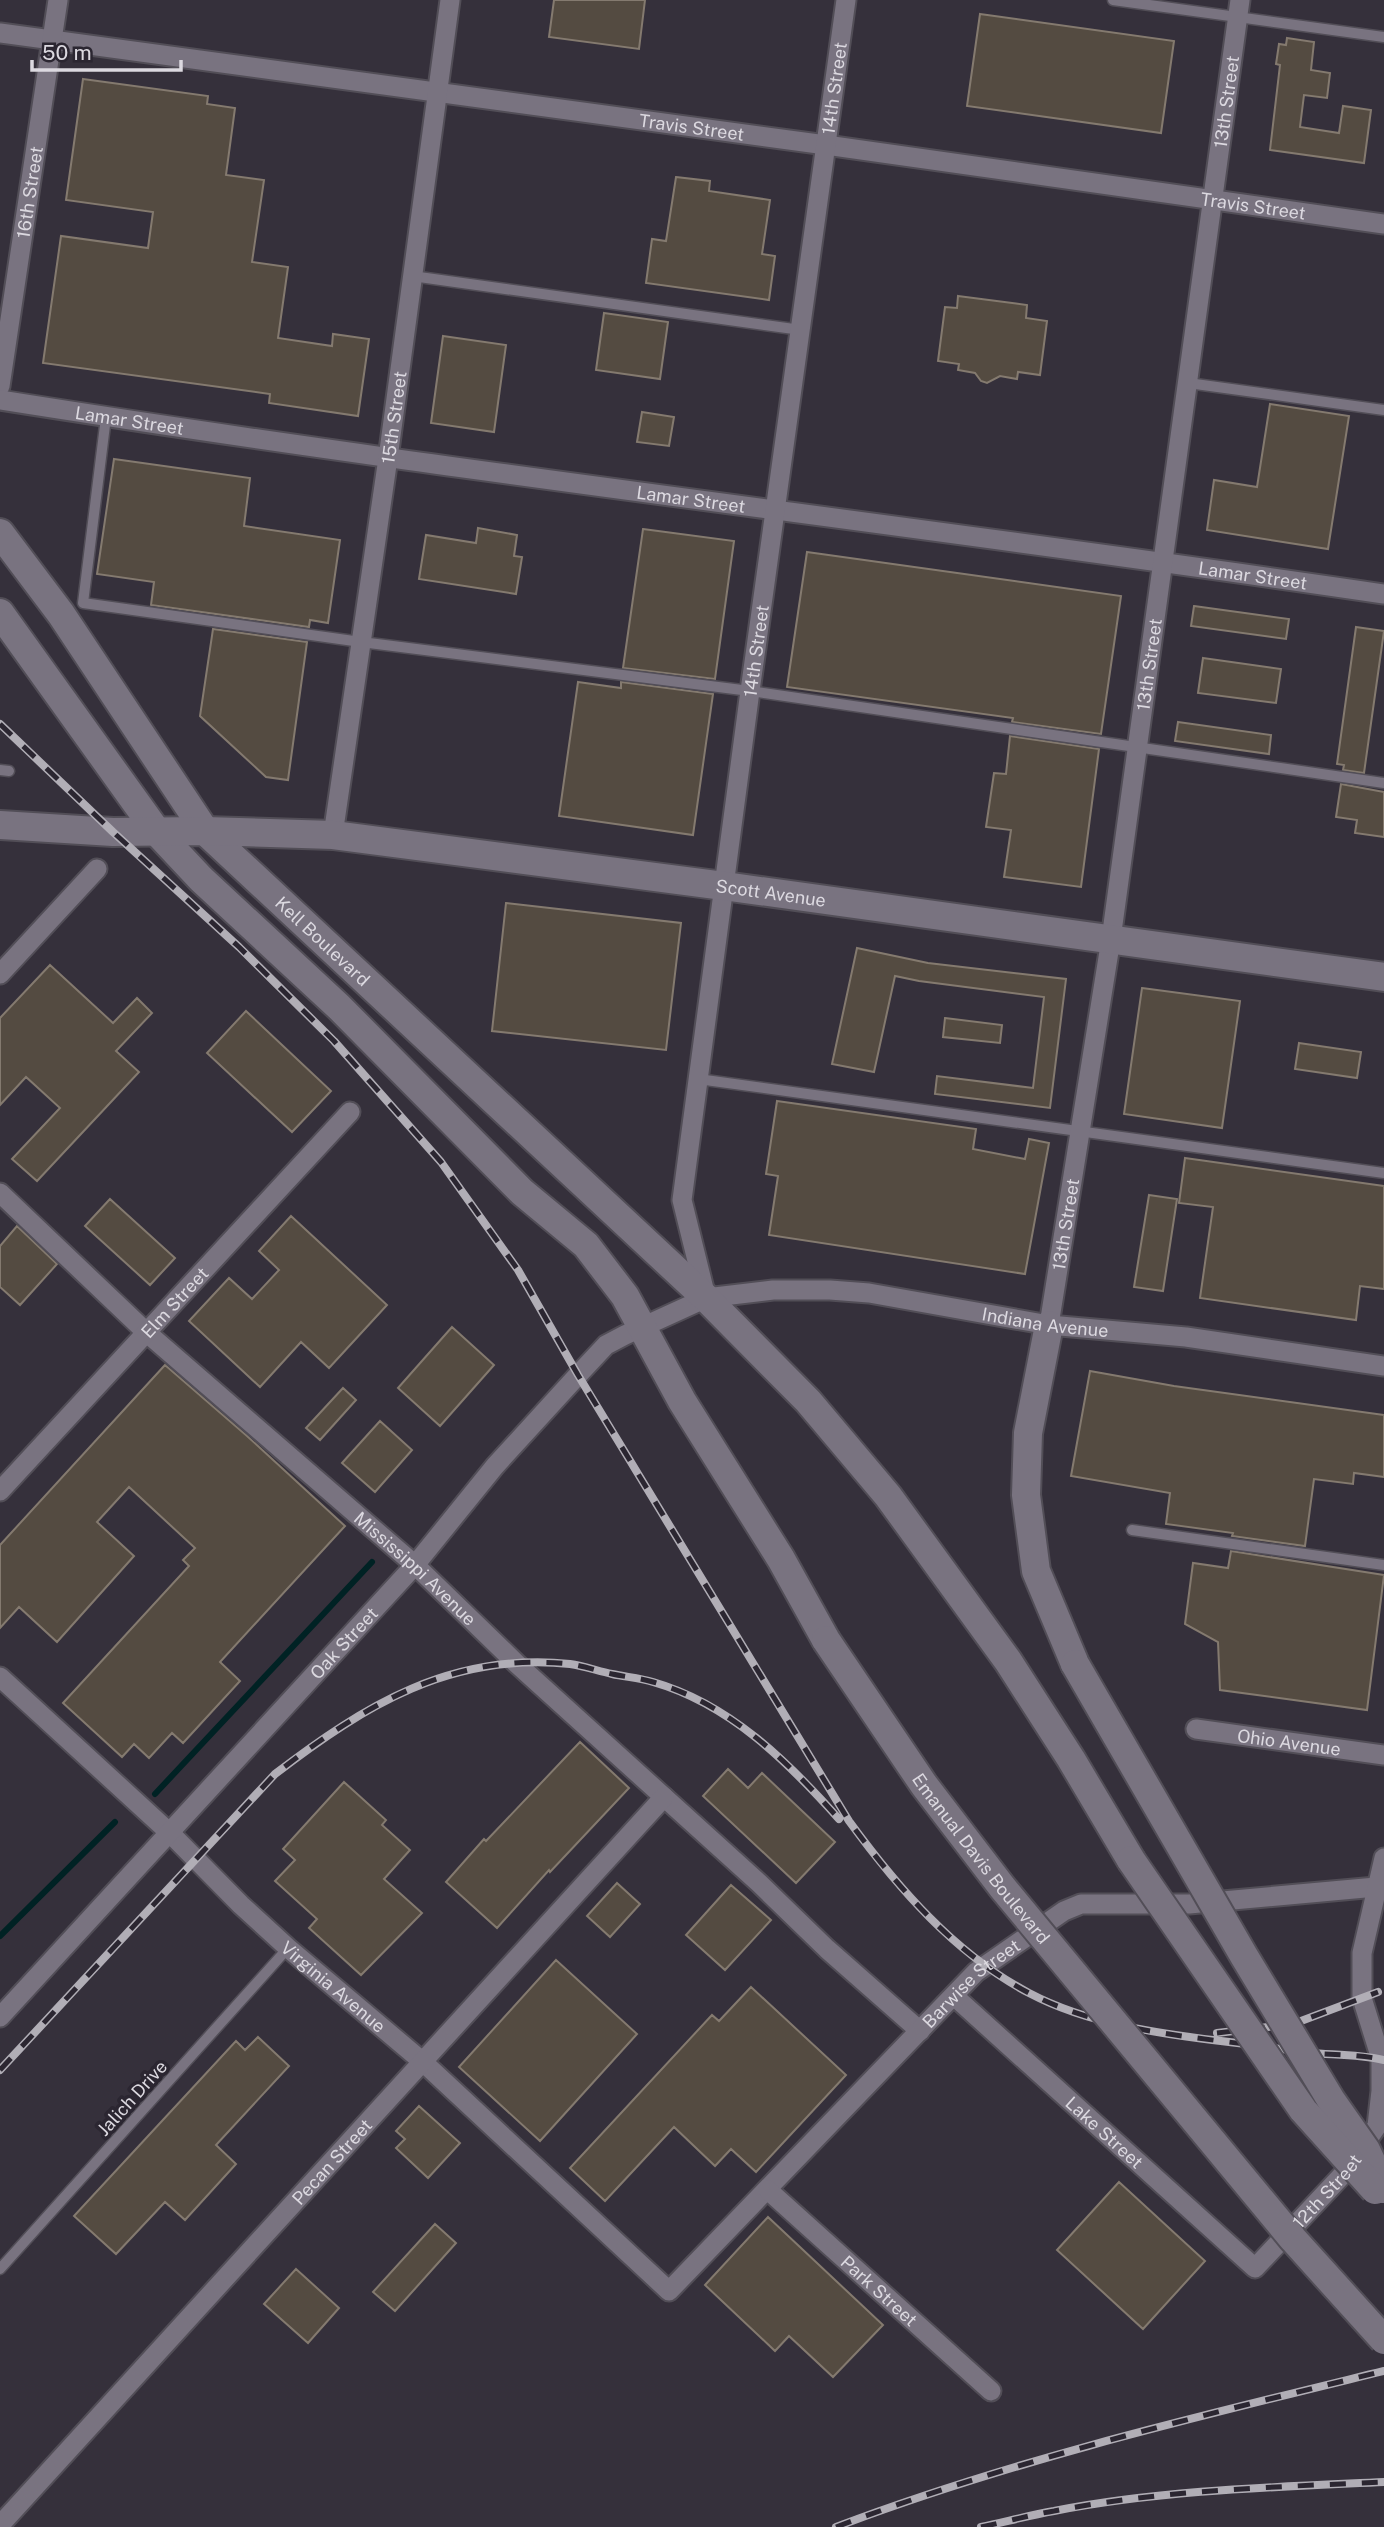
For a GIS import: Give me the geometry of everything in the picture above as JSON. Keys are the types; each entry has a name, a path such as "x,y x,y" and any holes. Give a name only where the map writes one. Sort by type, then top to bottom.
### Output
{"main road":[{"name":"Kell Boulevard","path":"0,533 61,614 205,831 706,1298"},
{"path":"0,613 157,832 201,879 339,1007 522,1192 586,1245 625,1296 642,1328"},
{"name":"Scott Avenue","path":"0,825 113,832 205,831 333,835 1384,977"},
{"path":"706,1298 808,1401 888,1496 1008,1661 1131,1860 1303,2110 1384,2200"},
{"path":"1049,1325 1028,1433 1026,1495 1035,1571 1075,1664 1244,1956 1331,2100 1366,2150 1384,2189"},
{"name":"Emanual Davis Boulevard","path":"642,1328 682,1401 780,1559 826,1640 924,1785 1002,1888 1293,2239 1384,2340"}],"street":[{"name":"16th Street","path":"0,386 58,0"},
{"name":"15th Street","path":"333,835 388,458 450,0"},
{"name":"14th Street","path":"706,1298 682,1200 846,0"},
{"name":"13th Street","path":"1049,1325 1111,939 1239,8"},
{"name":"Travis Street","path":"0,33 1384,224"},
{"name":"Lamar Street","path":"0,400 388,458 1384,594"},
{"path":"0,974 97,869"},
{"name":"Elm Street","path":"0,1491 350,1112"},
{"name":"Mississippi Avenue","path":"0,1194 146,1332 415,1565 517,1664 920,2031"},
{"name":"Indiana Avenue","path":"706,1298 796,1289 869,1293 1049,1325 1186,1337 1384,1366"},
{"name":"Oak Street","path":"0,2017 171,1834 415,1565 495,1466 606,1346 706,1298"},
{"name":"Virginia Avenue","path":"0,1677 171,1834 241,1905 423,2062 669,2291"},
{"name":"Ohio Avenue","path":"1196,1729 1384,1755"},
{"name":"Pecan Street","path":"0,2525 664,1797"},
{"name":"12th Street","path":"1255,2269 1347,2170 1377,2126 1383,2091 1381,2059 1362,1998 1362,1953 1384,1858"},
{"name":"Barwise Street","path":"669,2291 976,1972 1063,1911 1081,1905 1189,1904 1376,1887"},
{"name":"Lake Street","path":"954,1996 1255,2269"},
{"name":"Park Street","path":"768,2190 991,2390"}],"lane":[{"path":"1113,0 1239,8 1384,37"},
{"path":"412,276 800,330"},
{"path":"1188,383 1384,410"},
{"path":"106,417 83,603 361,642 750,691 1384,783"},
{"path":"698,1079 1384,1173"},
{"path":"1132,1531 1384,1565"},
{"name":"Jalich Drive","path":"0,2269 288,1948"}],"building":[{"path":"554,0 645,0 639,49 549,37"},
{"path":"980,14 1174,41 1161,133 967,106"},
{"path":"1287,38 1314,42 1311,70 1330,73 1327,98 1304,95 1300,127 1339,133 1343,106 1371,110 1364,163 1270,150 1280,65 1276,64 1279,44 1286,45"},
{"path":"83,79 208,96 207,104 235,108 226,175 264,180 252,262 288,267 278,338 332,346 333,334 369,339 358,416 269,403 270,394 43,363 61,236 148,248 153,212 66,200"},
{"path":"676,177 710,181 709,191 770,200 762,254 775,256 769,300 646,283 652,239 666,241"},
{"path":"958,296 1027,305 1026,318 1047,321 1040,375 1018,372 1017,379 1000,376 987,383 981,381 975,373 958,370 959,364 938,361 945,307 957,308"},
{"path":"604,313 668,322 660,379 596,370"},
{"path":"443,336 506,345 494,432 431,423"},
{"path":"1270,404 1349,416 1328,549 1207,530 1214,480 1257,487"},
{"path":"642,412 674,417 669,446 637,442"},
{"path":"114,459 250,478 244,526 340,540 328,623 310,620 309,627 151,605 154,582 97,574"},
{"path":"478,528 517,535 514,556 522,557 516,594 419,579 426,535 476,543"},
{"path":"643,529 734,541 715,679 623,668"},
{"path":"807,552 1121,596 1101,734 1012,722 1013,718 787,687"},
{"path":"1194,606 1289,619 1286,639 1191,626"},
{"path":"1356,627 1384,631 1364,773 1343,770 1344,765 1337,764"},
{"path":"213,629 307,642 288,780 266,777 200,716"},
{"path":"1203,658 1281,669 1276,703 1198,693"},
{"path":"578,682 621,688 621,682 713,694 693,835 559,816"},
{"path":"1178,722 1271,735 1269,754 1175,741"},
{"path":"1010,736 1099,749 1081,887 1004,877 1011,830 986,827 994,773 1006,774"},
{"path":"1341,784 1384,792 1384,837 1355,833 1357,820 1336,817"},
{"path":"506,903 681,923 666,1050 492,1031"},
{"path":"857,948 928,963 1066,979 1050,1108 935,1094 937,1076 1033,1088 1044,997 895,976 874,1072 832,1064"},
{"path":"50,965 113,1023 137,998 152,1013 116,1051 139,1072 37,1181 12,1159 60,1108 26,1077 0,1105 0,1018"},
{"path":"1142,988 1240,1001 1222,1128 1124,1114"},
{"path":"246,1011 331,1091 292,1132 207,1053"},
{"path":"945,1018 1002,1025 1000,1043 943,1037"},
{"path":"1299,1043 1361,1052 1357,1078 1295,1069"},
{"path":"777,1101 976,1129 973,1149 1025,1159 1029,1139 1049,1143 1025,1274 769,1235 778,1176 766,1174"},
{"path":"1185,1158 1384,1186 1384,1289 1360,1286 1356,1320 1200,1298 1213,1207 1179,1203"},
{"path":"1149,1195 1177,1199 1163,1291 1134,1287"},
{"path":"110,1199 175,1258 150,1285 85,1226"},
{"path":"291,1216 387,1305 329,1368 301,1342 260,1387 189,1321 229,1278 252,1299 279,1270 259,1251"},
{"path":"17,1226 57,1264 20,1305 0,1287 0,1246"},
{"path":"452,1327 494,1365 440,1426 398,1388"},
{"path":"165,1365 345,1526 220,1662 240,1681 183,1743 172,1733 149,1758 134,1744 122,1757 63,1703 189,1566 183,1560 195,1548 129,1487 97,1522 134,1556 57,1642 19,1607 0,1628 0,1545"},
{"path":"1090,1371 1174,1386 1384,1415 1384,1477 1354,1473 1353,1484 1314,1479 1305,1546 1166,1524 1170,1493 1071,1476"},
{"path":"343,1388 356,1400 320,1440 306,1428"},
{"path":"380,1421 412,1450 375,1492 342,1463"},
{"path":"1231,1551 1384,1575 1367,1710 1220,1690 1218,1642 1185,1624 1193,1563 1228,1568"},
{"path":"580,1742 629,1788 497,1928 446,1882 484,1839 486,1841"},
{"path":"728,1769 748,1788 762,1773 835,1842 796,1883 703,1796"},
{"path":"344,1782 386,1820 382,1825 410,1850 384,1879 422,1913 361,1975 309,1928 317,1919 275,1881 295,1860 283,1849"},
{"path":"617,1883 640,1904 610,1937 587,1916"},
{"path":"731,1885 771,1920 725,1970 686,1935"},
{"path":"556,1960 637,2034 540,2141 459,2067"},
{"path":"751,1987 846,2075 756,2172 731,2149 715,2166 674,2127 605,2201 570,2168 712,2015 719,2021"},
{"path":"258,2037 289,2066 216,2145 236,2164 185,2220 165,2202 116,2254 74,2216 236,2041 245,2050"},
{"path":"419,2106 460,2143 428,2178 396,2148 405,2139 396,2131"},
{"path":"1119,2182 1205,2261 1143,2329 1057,2250"},
{"path":"768,2217 883,2325 833,2377 789,2336 775,2351 705,2285"},
{"path":"435,2224 456,2243 395,2311 373,2292"},
{"path":"296,2269 339,2308 308,2343 264,2304"}],"waterway":[{"path":"155,1794 372,1562"},
{"path":"0,1936 115,1822"}],"railway":[{"path":"0,724 239,947 334,1041 441,1162 518,1270 578,1375 849,1821 887,1871 930,1918 952,1939 1002,1977 1029,1993 1085,2016 1176,2035 1384,2060"},
{"path":"0,2070 275,1774 342,1726 412,1689 448,1675 486,1666 527,1662 570,1664 648,1681 681,1692 707,1705 756,1737 839,1819"},
{"path":"1217,2033 1293,2024 1378,1992"},
{"path":"836,2527 1039,2460 1176,2422 1384,2371"},
{"path":"981,2527 1136,2498 1219,2490 1384,2482"}]}
